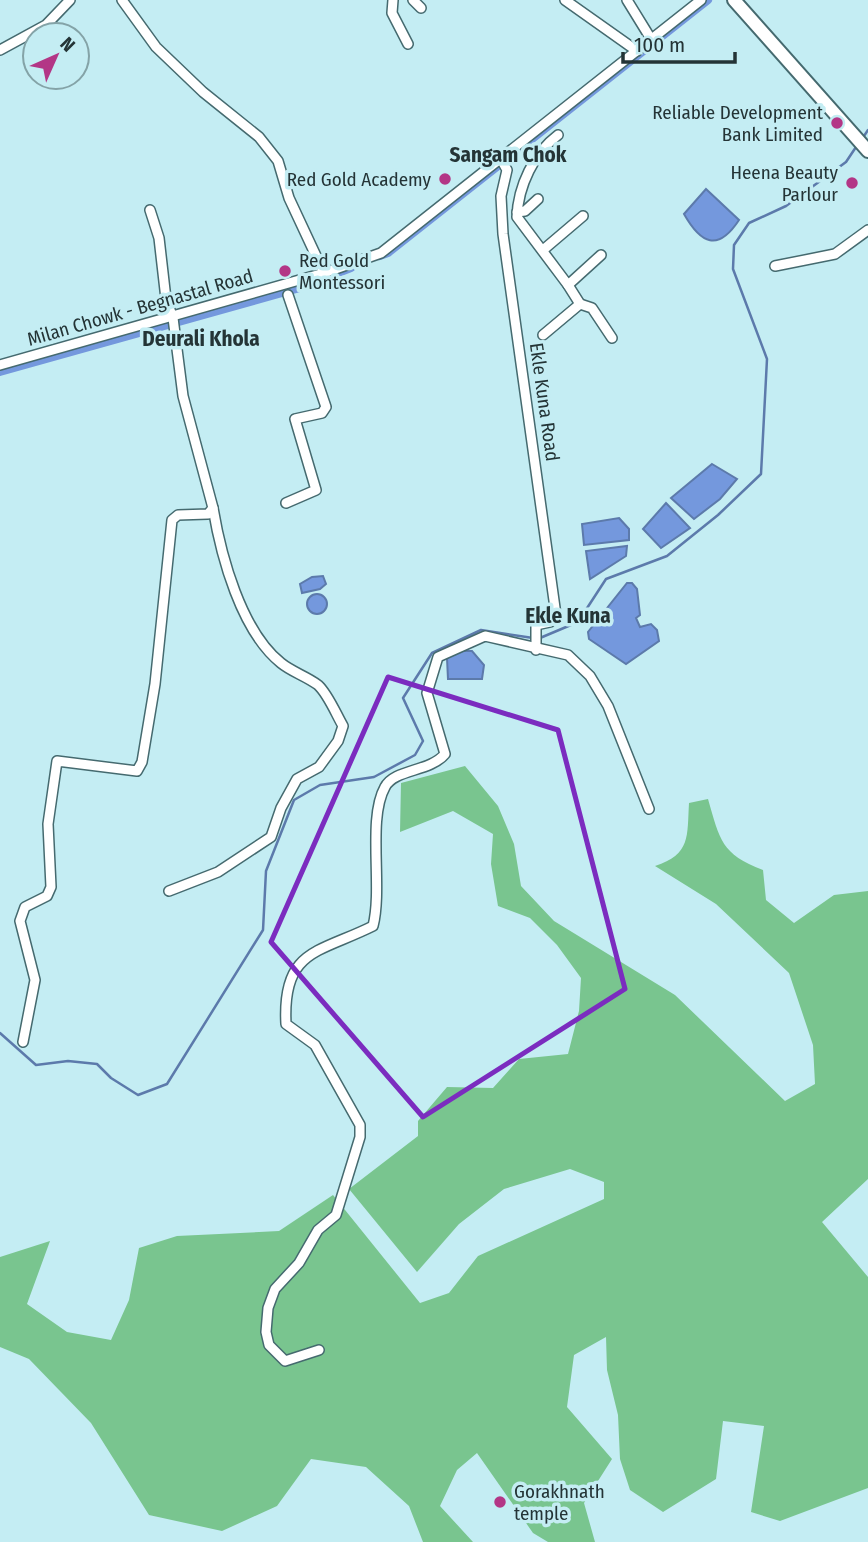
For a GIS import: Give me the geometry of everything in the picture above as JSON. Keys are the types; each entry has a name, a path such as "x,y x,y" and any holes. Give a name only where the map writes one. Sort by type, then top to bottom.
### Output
{"main road":[{"path":"734,0 868,151"}],"street":[{"path":"0,50 46,25 70,0"},
{"path":"122,0 156,47 203,92 259,137 278,162 289,198 324,273"},
{"path":"393,0 392,13 408,44"},
{"path":"413,0 421,8"},
{"path":"565,0 637,51"},
{"path":"627,0 651,39"},
{"name":"Milan Chowk - Begnastal Road","path":"0,365 324,273 381,253 701,0"},
{"path":"558,135 542,147 523,188 517,212 520,223 543,250 580,304 592,308 612,338"},
{"path":"501,159 507,174 523,188"},
{"name":"Ekle Kuna Road","path":"507,174 501,196 503,234 556,615 550,622 536,625 537,650"},
{"path":"517,212 525,211 538,200"},
{"path":"150,210 159,238 166,299 176,331 183,396 217,532 239,603 260,639 280,663 320,686 343,726 338,741 319,767 297,779 281,808 271,836 218,872 169,891"},
{"path":"543,250 583,216"},
{"path":"775,266 835,254 868,230"},
{"path":"568,285 601,256"},
{"path":"286,503 316,490 295,419 322,413 326,407 288,295"},
{"path":"543,335 580,304"},
{"path":"23,1042 35,980 20,921 25,907 47,896 51,887 48,824 57,761 137,771 142,762 155,684 168,534 172,520 178,515 208,514 213,508"},
{"path":"319,1350 285,1361 275,1354 266,1332 268,1308 275,1289 299,1263 318,1230 336,1215 353,1164 359,1125 315,1045 286,1024 290,978 307,955 373,926 379,884 376,863 379,817 385,786 396,777 437,764 445,754 427,693 438,657 485,636 568,655 590,676 608,706 649,809"}],"highlighted area":[{"path":"388,677 558,730 625,989 423,1117 271,942"}],"green space":[{"path":"465,766 498,806 514,844 521,886 554,921 675,995 785,1101 815,1084 813,1045 789,973 716,904 655,866 675,856 685,843 689,803 708,799 724,844 738,858 763,870 766,900 794,923 834,895 868,891 868,1179 822,1222 868,1277 868,1488 780,1521 751,1512 764,1426 723,1421 716,1479 663,1512 630,1490 620,1459 618,1415 607,1370 606,1337 574,1355 567,1407 612,1459 584,1503 595,1542 548,1542 533,1533 477,1453 457,1470 440,1506 473,1542 423,1542 409,1506 366,1467 311,1459 277,1506 222,1531 149,1515 91,1423 29,1359 0,1347 0,1257 50,1241 27,1304 67,1332 111,1340 129,1300 139,1248 177,1236 279,1231 333,1195 420,1303 449,1293 478,1256 604,1199 604,1182 570,1169 504,1189 459,1224 417,1272 349,1189 418,1136 418,1121 447,1087 493,1088 519,1059 568,1054 579,1011 581,978 557,945 530,918 498,906 491,864 493,834 453,811 400,832 401,783"}],"water":[{"path":"706,189 739,220 724,237 717,240 703,238 684,214"},
{"path":"712,464 737,479 720,499 694,519 671,498"},
{"path":"666,503 690,528 661,548 643,529"},
{"path":"619,518 629,529 629,540 584,545 582,524"},
{"path":"627,546 626,556 590,579 586,551"},
{"path":"323,576 326,584 320,589 302,593 300,584 312,577"},
{"path":"627,583 632,583 637,589 640,615 636,618 640,627 651,624 657,630 659,641 626,664 589,639 588,632"},
{"path":"317,594 324,597 327,604 324,611 317,614 310,611 307,604 310,597"},
{"path":"459,651 472,651 484,665 482,679 448,679 447,658"}],"waterway":[{"path":"380,256 388,253 708,0"},
{"path":"862,139 868,130"},
{"path":"540,638 578,622 606,579 667,556 718,515 761,474 767,359 733,269 734,245 749,223 786,206 846,162 858,144"},
{"path":"0,372 300,288 351,268"},
{"path":"0,1033 36,1065 68,1061 97,1064 111,1078 138,1095 167,1084 263,930 266,871 294,800 320,785 374,777 415,755 423,741 403,698 432,653 481,630 533,638"}],"place":[{"name":"Reliable Development Bank Limited","path":"837,123"},
{"name":"Red Gold Academy","path":"445,179"},
{"name":"Heena Beauty Parlour","path":"852,183"},
{"name":"Red Gold Montessori","path":"285,271"},
{"name":"Gorakhnath temple","path":"500,1502"}],"district":[{"name":"Sangam Chok","path":"508,155"},
{"name":"Deurali Khola","path":"201,339"},
{"name":"Ekle Kuna","path":"568,616"}]}
